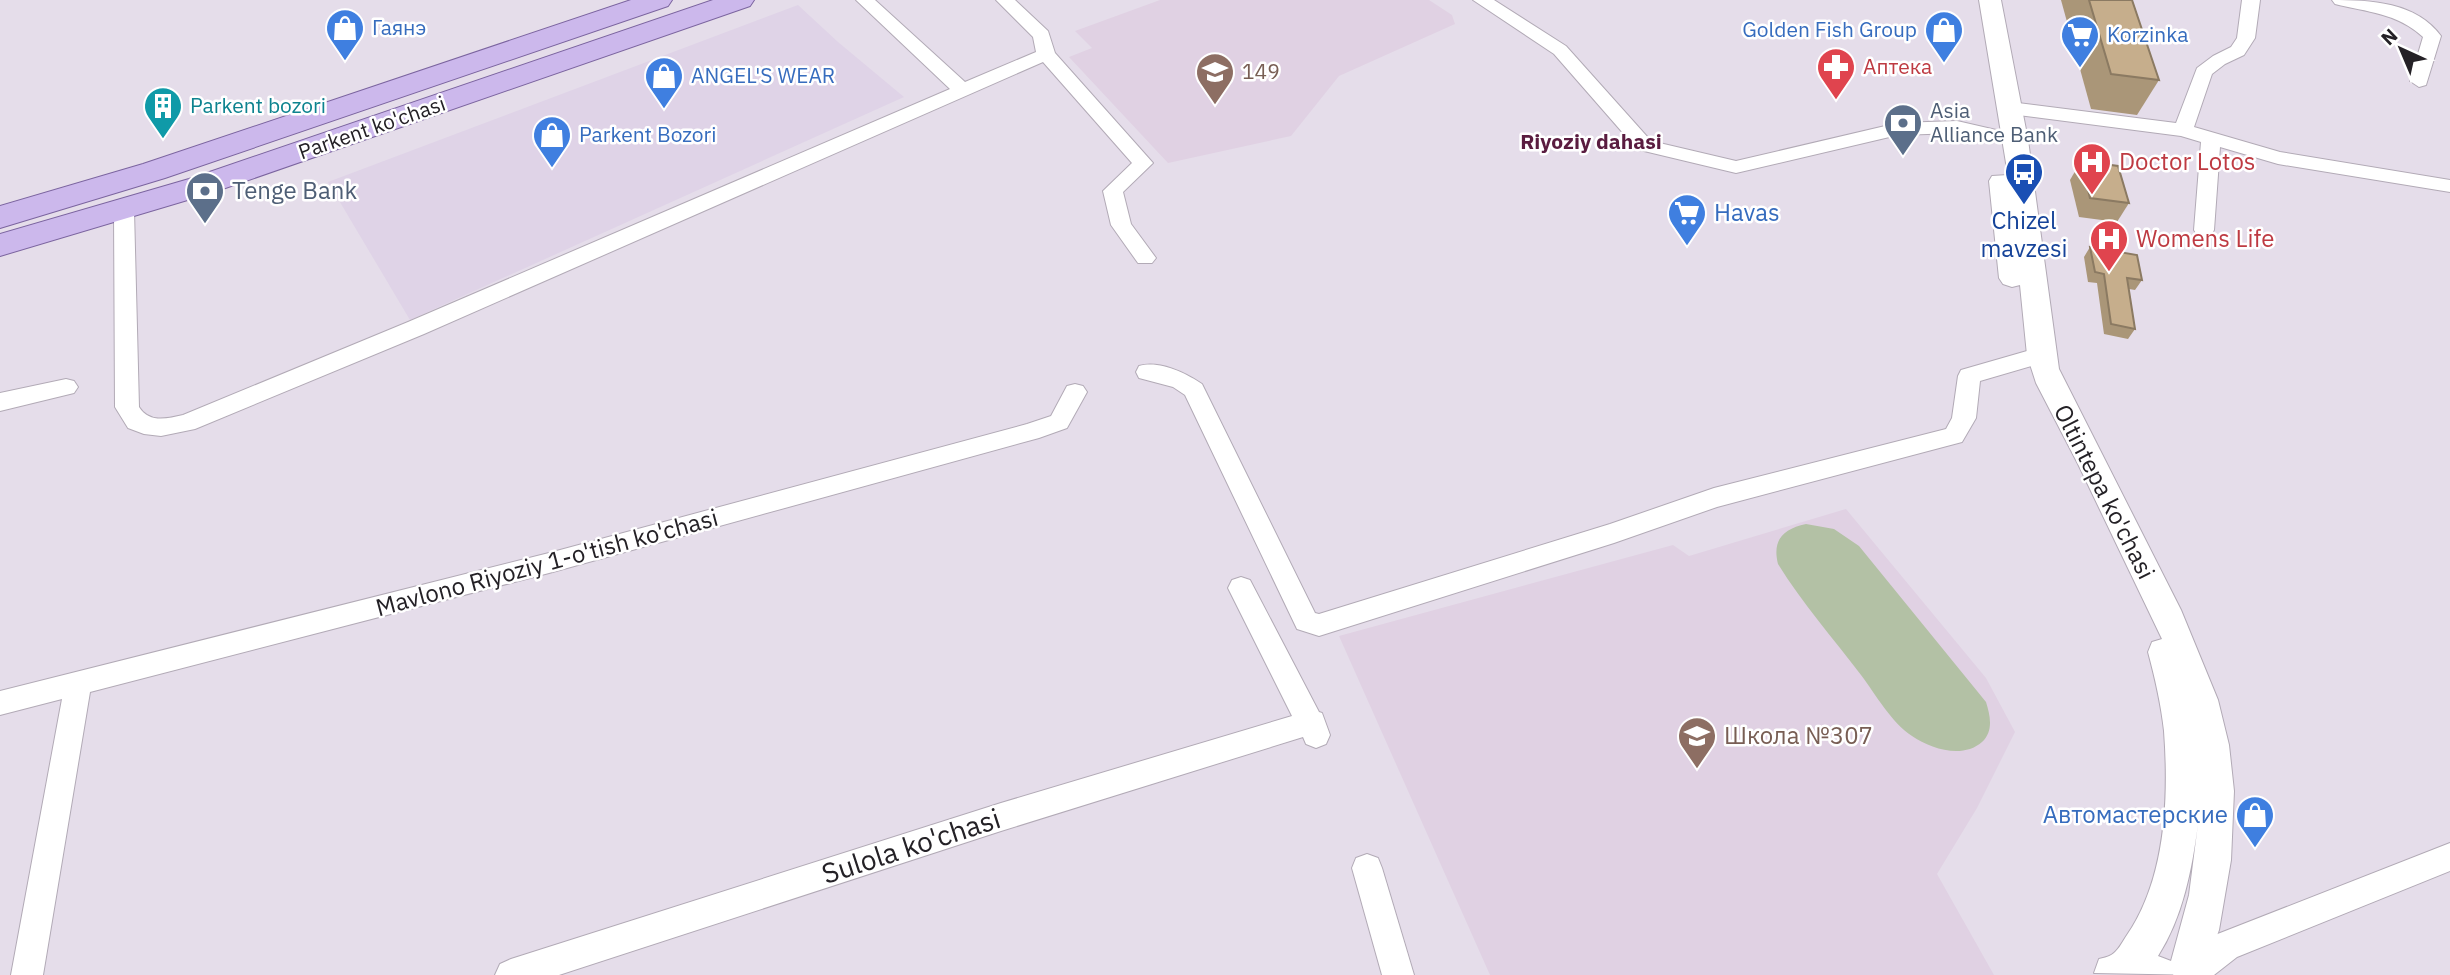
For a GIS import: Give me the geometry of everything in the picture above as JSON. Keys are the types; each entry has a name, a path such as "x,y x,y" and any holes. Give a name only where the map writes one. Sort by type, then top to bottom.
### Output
{"main road":[{"name":"Parkent ko'chasi","path":"0,217 154,171 658,0"},
{"name":"Parkent ko'chasi","path":"0,245 124,210 300,153 740,0"}],"street":[{"path":"865,0 962,90"},
{"path":"1005,0 1042,35 1046,54 1143,163 1113,191 1121,225 1145,258"},
{"path":"1482,0 1560,50 1644,145 1736,167 1898,129 1957,127 2007,138"},
{"name":"Oltintepa ko'chasi","path":"1973,0 2007,138"},
{"name":"Oltintepa ko'chasi","path":"1990,0 2010,108 2005,230 2021,342 2078,446 2182,651 2201,700 2213,753 2217,831 2201,928 2186,975"},
{"path":"2183,130 2204,72 2219,60 2238,51 2246,38 2251,0"},
{"path":"2342,0 2369,4 2409,16 2422,25 2432,36 2419,81"},
{"path":"124,210 127,407 133,419 146,426 175,426 416,328 1046,54"},
{"path":"2010,108 2183,130 2278,158 2450,186"},
{"path":"2204,230 2211,140"},
{"path":"1147,372 1180,380 1194,390 1306,621 1313,625 1614,533 1714,498 1954,436 1964,418 1969,376 2036,368"},
{"path":"0,402 66,387"},
{"name":"Mavlono Riyoziy 1-o'tish ko'chasi","path":"0,703 549,564 1031,432 1059,422 1075,392"},
{"name":"Oltintepa ko'chasi","path":"2078,446 2155,625 2171,671 2183,747 2182,796 2172,866 2138,973"},
{"name":"Sulola ko'chasi","path":"512,975 1001,817 1314,729 1241,588"},
{"path":"27,975 78,684"},
{"path":"2186,975 2227,946 2450,857"},
{"path":"1367,869 1398,975"},
{"path":"2138,973 2169,958 2178,975"}],"shaded area":[{"name":"149","path":"1160,0 1429,0 1452,15 1455,24 1339,76 1291,136 1168,163 1069,57 1092,48 1075,31"},
{"name":"Parkent Bozori","path":"798,5 904,97 410,320 328,182"},
{"name":"Школа №307","path":"1846,509 1986,678 2015,732 1977,808 1937,874 1994,975 1490,975 1339,636 1673,545 1689,556"}],"green space":[{"path":"1806,524 1834,529 1859,546 1986,702 1990,728 1982,742 1966,750 1937,748 1912,736 1891,716 1807,607 1778,564 1777,548 1781,537 1791,529"}],"building":[{"path":"2089,0 2132,0 2159,80 2111,74"},
{"path":"2081,161 2118,166 2129,203 2090,198"},
{"path":"2090,247 2137,255 2142,280 2127,278 2135,329 2111,324 2104,274 2095,272"}],"place":[{"name":"Гаянэ","path":"345,62"},
{"name":"Golden Fish Group","path":"1944,64"},
{"name":"Korzinka","path":"2080,69"},
{"name":"Аптека","path":"1836,101"},
{"name":"149","path":"1215,106"},
{"name":"ANGEL'S WEAR","path":"664,110"},
{"name":"Parkent bozori","path":"163,140"},
{"name":"Asia Alliance Bank","path":"1903,157"},
{"name":"Parkent Bozori","path":"552,169"},
{"name":"Doctor Lotos","path":"2092,196"},
{"name":"Chizel mavzesi","path":"2024,206"},
{"name":"Tenge Bank","path":"205,225"},
{"name":"Havas","path":"1687,247"},
{"name":"Womens Life","path":"2109,273"},
{"name":"Школа №307","path":"1697,770"},
{"name":"Автомастерские","path":"2255,849"}],"district":[{"name":"Riyoziy dahasi","path":"1591,142"}]}
